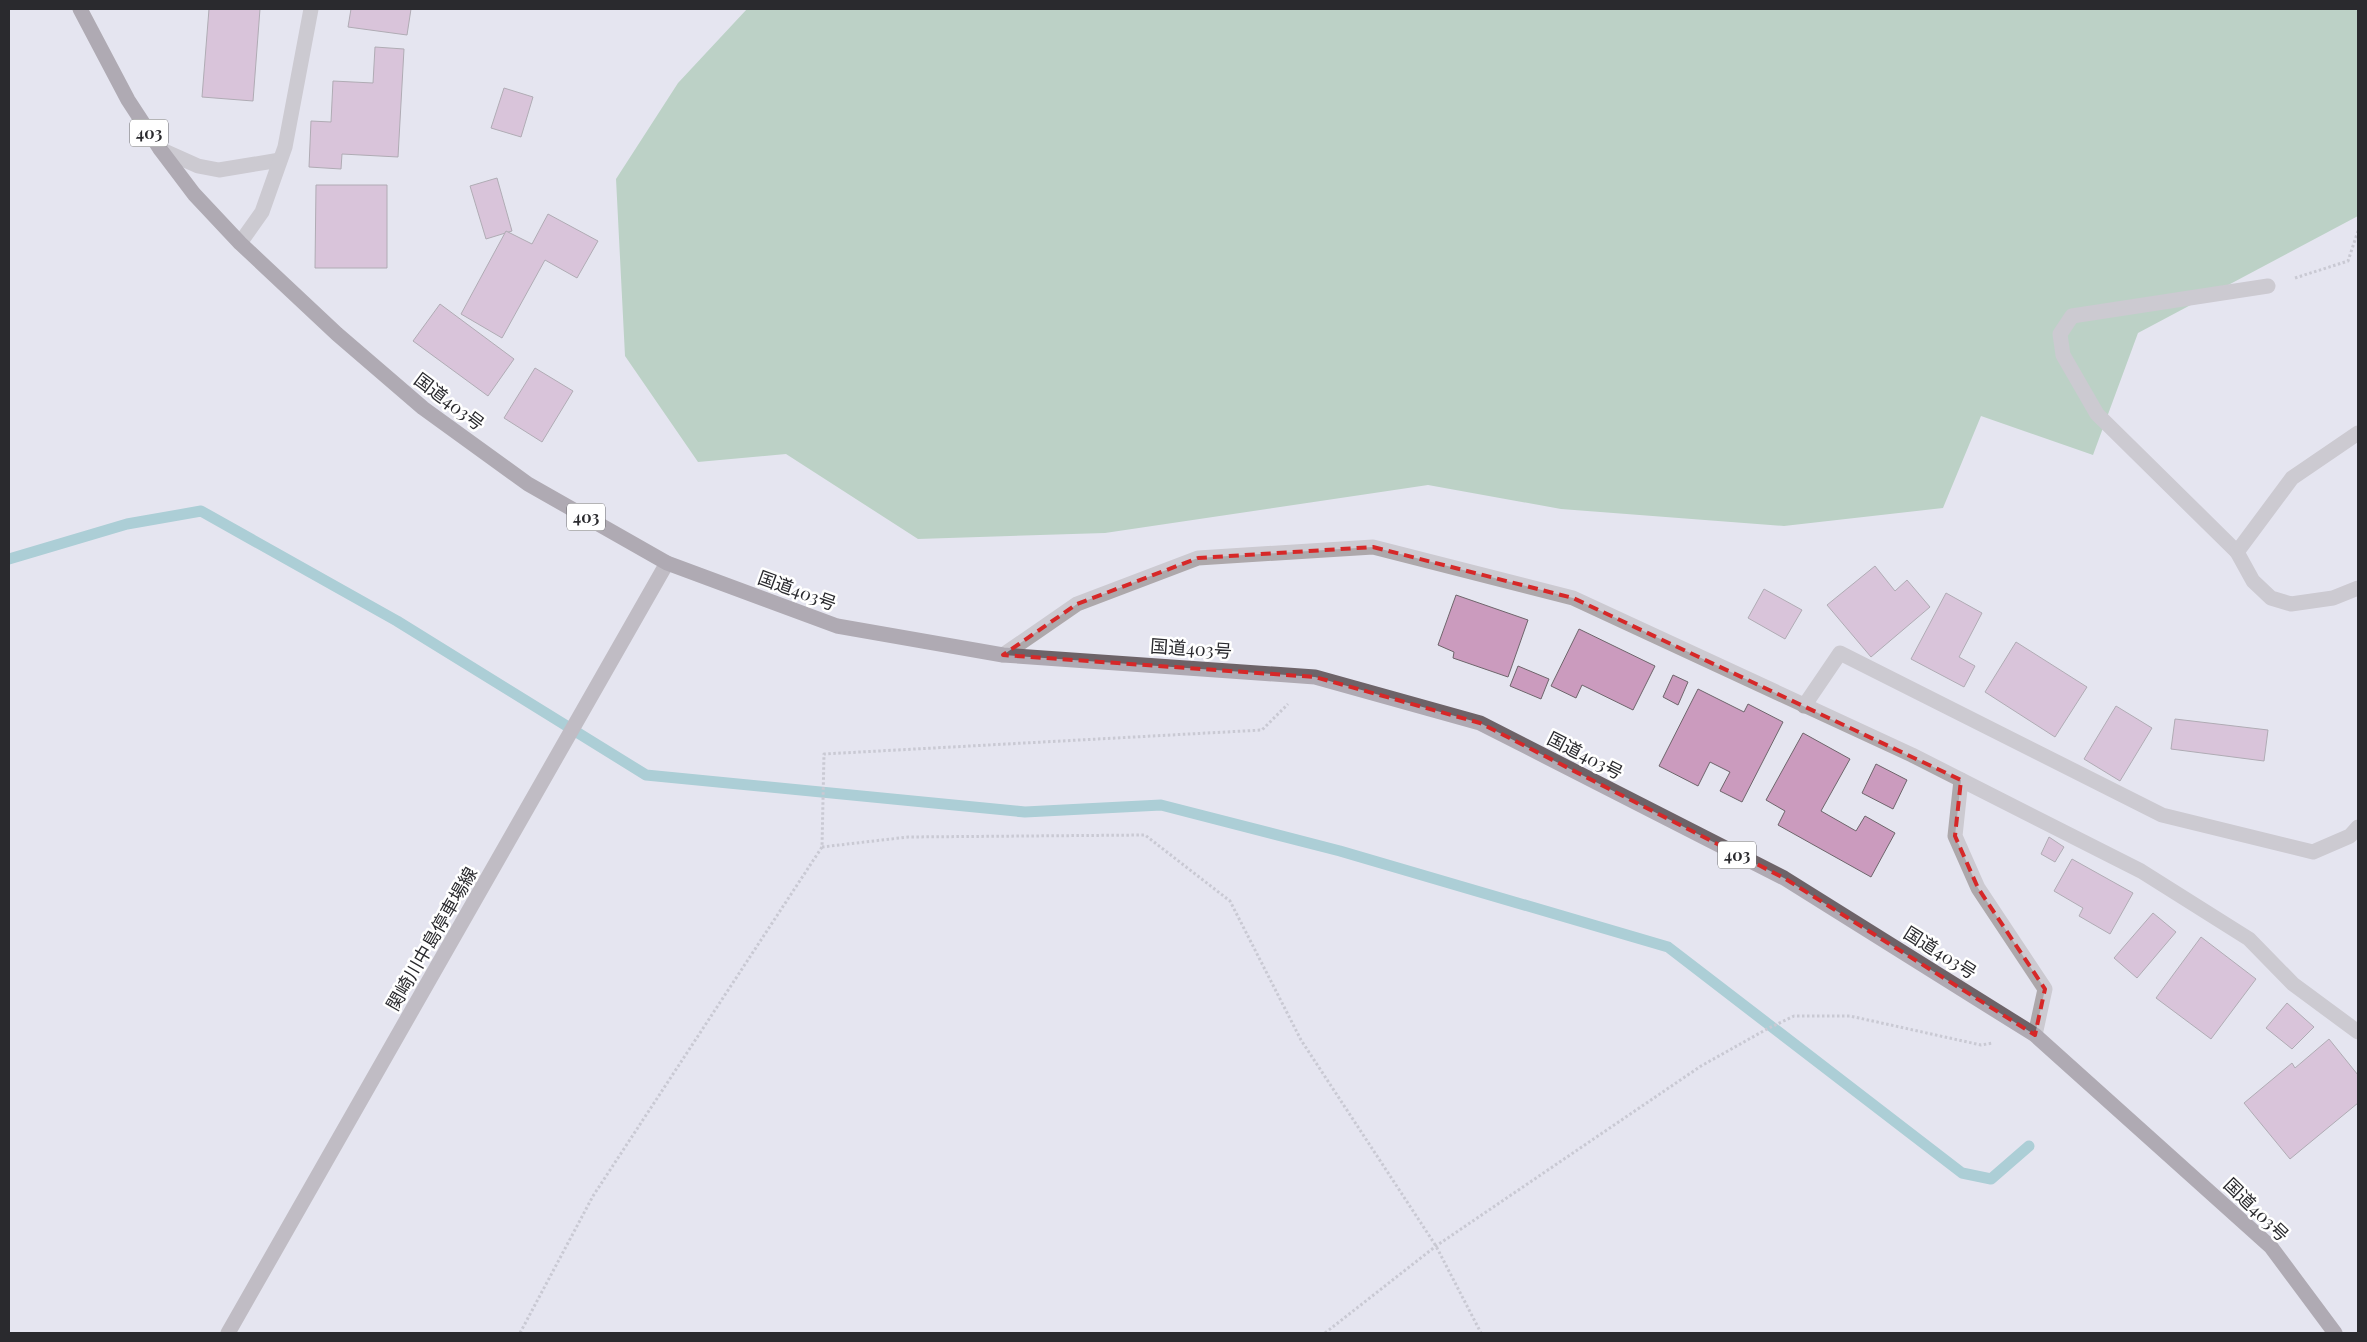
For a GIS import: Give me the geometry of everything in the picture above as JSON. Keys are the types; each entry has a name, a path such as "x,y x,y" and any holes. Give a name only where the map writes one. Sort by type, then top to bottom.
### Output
{"highway":[{"name":"国道403号","path":"80,9 128,100 160,149 194,194 240,243 337,334 423,408 528,484 667,563 837,626 1003,655 1315,677 1480,724 1784,878 2035,1035 2271,1247 2335,1333"}],"main road":[{"name":"関崎川中島停車場線","path":"228,1333 667,563"}],"street":[{"path":"240,243 262,212 285,147 311,9"},
{"path":"160,149 198,166 219,170 280,160"},
{"path":"2268,286 2072,316 2060,334 2063,355 2097,414 2237,552 2253,581 2271,598 2291,604 2332,598 2358,588"},
{"path":"2237,552 2292,478 2358,433"},
{"path":"1003,655 1076,604 1198,558 1373,548 1573,598 1912,755 2141,871 2249,939 2293,984 2358,1032"},
{"path":"1804,706 1840,653 2162,815 2313,852 2350,836 2358,828"},
{"path":"1961,780 1955,836 1978,888 2045,989 2035,1035"}],"path":[{"path":"2268,286 2348,261 2358,232"},
{"path":"520,1333 593,1196 822,847 824,754 1262,730 1315,677"},
{"path":"822,847 908,837 1144,835 1230,901 1302,1040 1436,1246 1481,1333"},
{"path":"1325,1333 1436,1246 1701,1066 1767,1028 1794,1016 1850,1016 1981,1045 2035,1035"}],"highlighted area":[{"path":"1373,547 1573,598 1961,780 1955,836 1978,888 2045,989 2035,1035 1784,878 1480,723 1315,677 1003,655 1077,604 1198,558"}],"green space":[{"path":"747,9 2358,9 2358,216 2138,333 2093,455 1981,416 1943,508 1784,526 1561,509 1428,485 1105,533 918,539 786,454 698,462 625,356 616,179 678,83"}],"building":[{"path":"209,9 260,9 253,101 202,97"},
{"path":"351,9 411,9 407,35 348,27"},
{"path":"375,47 404,49 398,157 342,154 341,169 309,167 311,121 331,122 333,81 373,83"},
{"path":"504,88 533,97 521,137 491,128"},
{"path":"497,178 512,231 486,239 470,186"},
{"path":"316,185 387,185 387,268 315,268"},
{"path":"548,214 598,241 577,278 545,260 502,338 461,314 506,231 532,244"},
{"path":"440,304 514,359 488,396 413,341"},
{"path":"535,368 573,391 542,442 504,418"},
{"path":"1875,566 1895,591 1907,580 1930,607 1871,657 1827,605"},
{"path":"1764,589 1802,610 1785,639 1748,618"},
{"path":"1946,593 1982,613 1959,657 1975,666 1964,687 1911,659"},
{"path":"1456,595 1528,620 1508,677 1453,658 1454,652 1438,645"},
{"path":"1579,629 1655,666 1633,710 1582,685 1576,698 1551,686"},
{"path":"2016,642 2087,687 2055,737 1985,692"},
{"path":"1518,666 1549,679 1541,699 1510,686"},
{"path":"1673,675 1688,682 1678,705 1663,697"},
{"path":"1698,689 1744,712 1748,704 1783,722 1742,802 1720,791 1730,772 1710,762 1698,786 1659,766"},
{"path":"2116,706 2152,728 2120,781 2084,759"},
{"path":"2175,719 2268,730 2264,761 2171,749"},
{"path":"1803,733 1850,759 1821,811 1856,831 1865,816 1895,833 1871,877 1778,825 1785,811 1766,800"},
{"path":"1876,764 1907,780 1893,809 1862,793"},
{"path":"2049,837 2064,847 2055,862 2041,854"},
{"path":"2072,859 2133,893 2110,934 2079,916 2083,908 2054,891"},
{"path":"2153,913 2176,932 2137,978 2114,958"},
{"path":"2201,937 2256,979 2211,1039 2156,998"},
{"path":"2287,1003 2314,1027 2292,1049 2266,1028"},
{"path":"2329,1039 2358,1075 2358,1103 2290,1159 2244,1103 2292,1063 2295,1068"}],"waterway":[{"path":"9,559 127,524 201,511 397,621 646,775 1025,812 1161,805 1340,851 1668,947 1962,1173 1991,1179 2029,1146"}]}
